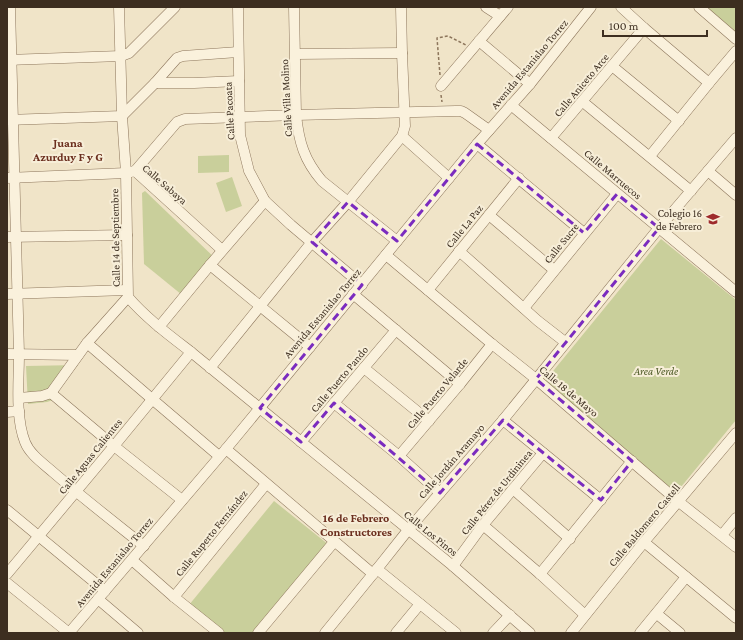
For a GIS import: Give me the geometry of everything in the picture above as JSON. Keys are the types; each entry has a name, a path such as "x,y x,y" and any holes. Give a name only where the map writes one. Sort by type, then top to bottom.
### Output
{"street":[{"path":"10,7 9,60 12,237 18,293 20,423 25,443 34,456 76,492 144,546"},
{"name":"Calle 14 de Septiembre","path":"120,7 122,116 131,172 127,235 128,294 138,309 260,408"},
{"path":"9,60 121,56 129,53 175,7"},
{"name":"Calle Pacoata","path":"238,7 238,52 241,117 240,135 249,171 265,201 362,285"},
{"name":"Calle Villa Molino","path":"294,7 296,115 300,142 305,156 314,172 322,181 397,241"},
{"path":"210,368 312,242 348,202 402,136 405,126 401,7"},
{"path":"486,7 500,16"},
{"path":"441,86 508,7"},
{"path":"621,7 709,83"},
{"path":"699,7 736,39"},
{"name":"Avenida Estanislao Torrez","path":"69,633 260,408 489,130 530,84 588,8"},
{"name":"Calle Aniceto Arce","path":"551,138 644,28"},
{"path":"476,45 530,84"},
{"path":"10,120 122,116 156,83 177,58 183,56 238,52"},
{"path":"650,156 736,52"},
{"path":"296,54 402,53"},
{"path":"612,66 679,121"},
{"path":"156,83 239,81"},
{"path":"583,102 691,191"},
{"name":"Calle Marruecos","path":"511,105 736,292"},
{"path":"131,172 177,122 185,119 461,111 489,130"},
{"path":"402,136 449,178"},
{"name":"Calle Jordán Aramayo","path":"325,633 408,530 503,420 659,228 736,138"},
{"path":"478,144 584,234"},
{"path":"708,171 736,195"},
{"name":"Calle Sabaya","path":"11,178 131,172 222,250"},
{"name":"Calle La Paz","path":"428,290 518,178"},
{"name":"Calle Sucre","path":"524,308 617,194"},
{"path":"159,327 222,250 265,201"},
{"path":"489,215 554,270"},
{"path":"12,237 127,235"},
{"path":"460,251 538,321 565,342"},
{"name":"Calle 18 de Mayo","path":"386,255 536,379 679,502 736,546"},
{"path":"210,265 310,347"},
{"path":"7,294 128,294"},
{"path":"19,398 42,396 50,393 87,343 128,294"},
{"path":"353,294 460,384"},
{"name":"Calle Puerto Pando","path":"301,442 396,330"},
{"path":"87,343 152,399 222,453 266,484 334,542 420,604 456,633"},
{"name":"Calle Puerto Velarde","path":"399,456 492,344"},
{"name":"Calle Aguas Calientes","path":"7,574 191,352"},
{"path":"7,354 78,355"},
{"path":"364,368 429,421"},
{"path":"50,393 182,500"},
{"path":"334,403 399,456 440,492"},
{"name":"Calle Los Pinos","path":"260,408 452,566 530,633"},
{"path":"7,412 19,411"},
{"path":"503,420 601,500"},
{"name":"Calle Baldomero Castell","path":"571,633 644,542 736,433"},
{"name":"Calle Pérez de Urdininea","path":"452,566 483,525 543,453"},
{"path":"540,574 632,461"},
{"name":"Calle Ruperto Fernández","path":"174,596 266,484"},
{"path":"513,489 570,539"},
{"path":"7,510 105,591"},
{"path":"722,535 736,518"},
{"path":"483,525 585,615"},
{"path":"258,633 334,542"},
{"path":"644,542 736,618"},
{"path":"132,560 212,631"},
{"path":"640,633 686,577"},
{"path":"7,583 69,633"},
{"path":"98,599 138,633"},
{"path":"396,633 420,604"},
{"path":"656,614 680,633"},
{"path":"493,633 510,615"}],"path":[{"path":"442,102 437,38 448,36 476,45"}],"highlighted area":[{"path":"477,144 584,233 617,194 659,228 536,379 632,461 601,500 503,420 440,493 334,403 301,442 260,408 362,285 312,242 348,202 397,241"}],"green space":[{"path":"704,7 736,7 736,33"},
{"path":"229,155 229,172 198,173 198,156"},
{"path":"232,177 242,206 226,212 216,183"},
{"path":"145,191 219,262 187,299 144,264 142,193"},
{"name":"Area Verde","path":"661,239 736,300 736,420 676,493 545,381"},
{"path":"78,365 56,391 53,400 28,404 26,366"},
{"path":"274,501 329,545 263,633 222,633 189,605"}],"place":[{"name":"Colegio 16 de Febrero","path":"713,219"}],"district":[{"name":"Juana Azurduy F y G","path":"68,150"},
{"name":"16 de Febrero Constructores","path":"356,525"}]}
